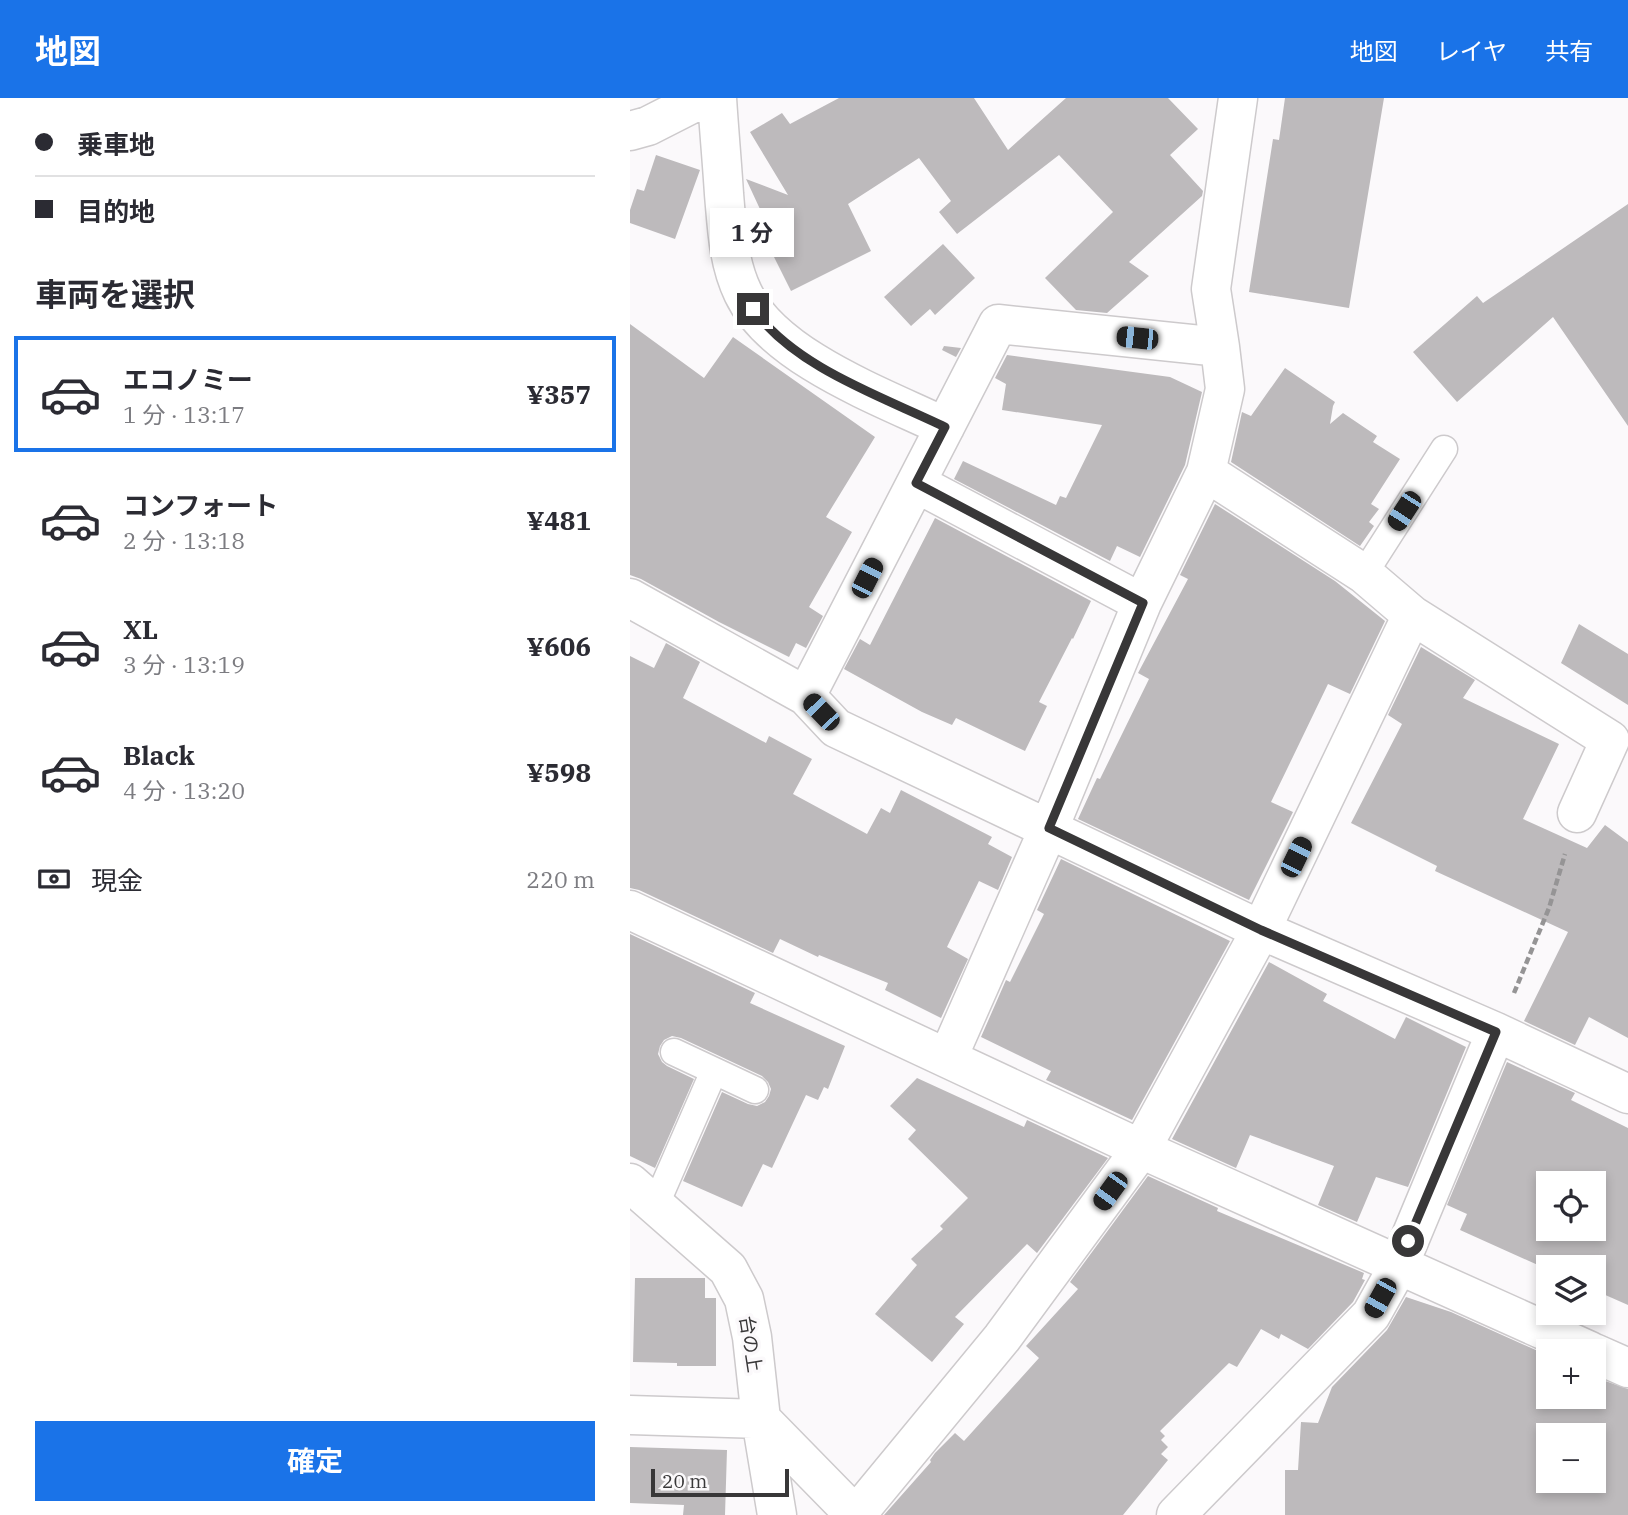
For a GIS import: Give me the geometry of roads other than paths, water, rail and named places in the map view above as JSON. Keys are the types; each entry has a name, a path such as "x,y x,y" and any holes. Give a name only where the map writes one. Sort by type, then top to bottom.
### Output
{"street":[{"path":"630,131 702,98"},
{"path":"717,98 728,243 744,295 763,322 786,343 819,366 945,427"},
{"path":"948,1057 1049,828 1143,603 1206,472 1224,388 1211,289 1238,98"},
{"path":"806,696 999,324 1220,347"},
{"path":"1206,472 1363,574 1412,615 1610,740 1577,813"},
{"path":"916,483 1143,603"},
{"path":"630,598 806,696 836,728 1261,930 1496,1032 1628,1094"},
{"path":"630,1415 761,1419 856,1515 1002,1338 1141,1149 1261,930 1412,615"},
{"path":"630,910 1141,1149 1563,1339"},
{"path":"1176,1515 1371,1315 1399,1265 1496,1032"},
{"name":"台の上","path":"643,1194 728,1269 744,1299 752,1337 761,1419 777,1515"},
{"path":"1606,1358 1628,1368"}],"lane":[{"path":"1363,574 1444,449"},
{"path":"674,1052 755,1090"},
{"path":"643,1194 714,1071"}]}
